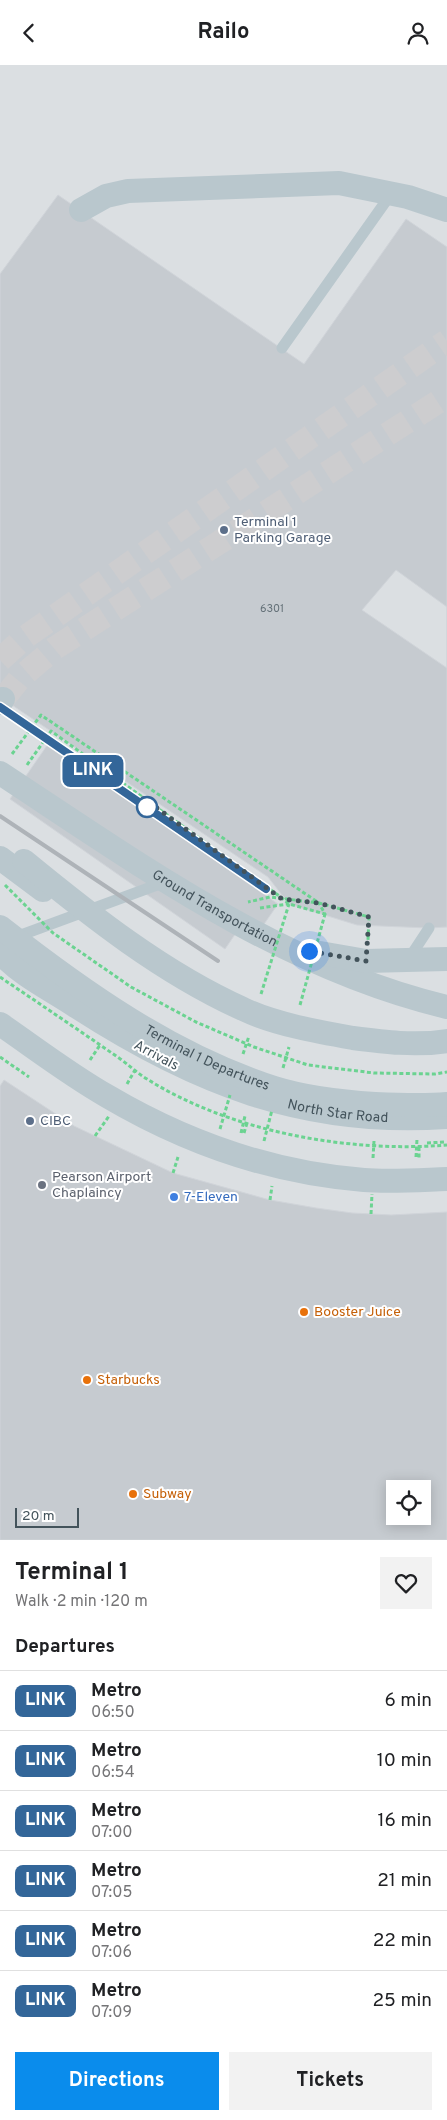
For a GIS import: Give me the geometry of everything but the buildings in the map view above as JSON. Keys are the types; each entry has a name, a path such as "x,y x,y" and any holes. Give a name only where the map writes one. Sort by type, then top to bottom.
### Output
{"street":[{"path":"81,210 106,196 128,191 338,183 391,194 447,210"},
{"name":"Ground Transportation","path":"4,766 166,881 250,930 308,959 363,982 447,1007"},
{"path":"0,845 24,861 74,902 178,975 244,1010 307,1029 370,1040 402,1044 447,1041"},
{"path":"0,858 144,961 183,985 254,1021 286,1032 349,1045 399,1050 447,1049"},
{"name":"Terminal 1 Departures","path":"0,927 115,1011 190,1054 237,1075 275,1089 313,1097 404,1105 447,1104"},
{"path":"250,930 309,951 366,961 407,962 447,959"},
{"name":"North Star Road","path":"0,952 27,974 125,1037 196,1074 223,1085 292,1106 328,1113 404,1119 447,1119"},
{"name":"Arrivals","path":"0,960 150,1055 220,1088 318,1115 361,1121 406,1123 447,1119"},
{"path":"0,1024 107,1096 159,1124 219,1149 279,1167 320,1175 372,1180 447,1179"}],"lane":[{"path":"282,348 391,194"},
{"path":"0,943 166,881"},
{"path":"407,962 429,928"}],"path":[{"path":"4,766 41,715 319,903 325,914 282,899 51,731 24,769"},
{"path":"241,903 270,897 319,903 369,917 366,961"},
{"path":"278,904 289,903"},
{"path":"90,1060 100,1045"},
{"path":"0,1057 29,1077"},
{"path":"127,1084 134,1070"},
{"path":"95,1136 109,1116"},
{"path":"245,1116 242,1133 247,1123"},
{"path":"417,1139 418,1158 419,1147"},
{"path":"374,1141 374,1158"},
{"path":"427,1143 447,1141"},
{"path":"173,1173 178,1157"},
{"path":"270,1200 272,1185"},
{"path":"371,1214 372,1194"}],"shaded area":[{"path":"0,65 447,65 447,1540 0,1540"}],"tunnel":[{"path":"0,660 24,638 447,341"},
{"path":"3,699 21,677 55,648 447,396"}],"railway":[{"path":"0,707 266,889"},
{"path":"0,816 218,961"}],"metro line":[{"name":"LINK","path":"0,707 266,889"}],"place":[{"name":"Terminal 1 Parking Garage","path":"224,530"},
{"name":"CIBC","path":"30,1121"},
{"name":"Pearson Airport Chaplaincy","path":"42,1185"},
{"name":"7-Eleven","path":"174,1197"},
{"name":"Booster Juice","path":"304,1312"},
{"name":"Starbucks","path":"87,1380"},
{"name":"Subway","path":"133,1494"}],"route":[{"path":"147,807 143,798 282,899 319,903 369,917 366,961 309,951"}]}
